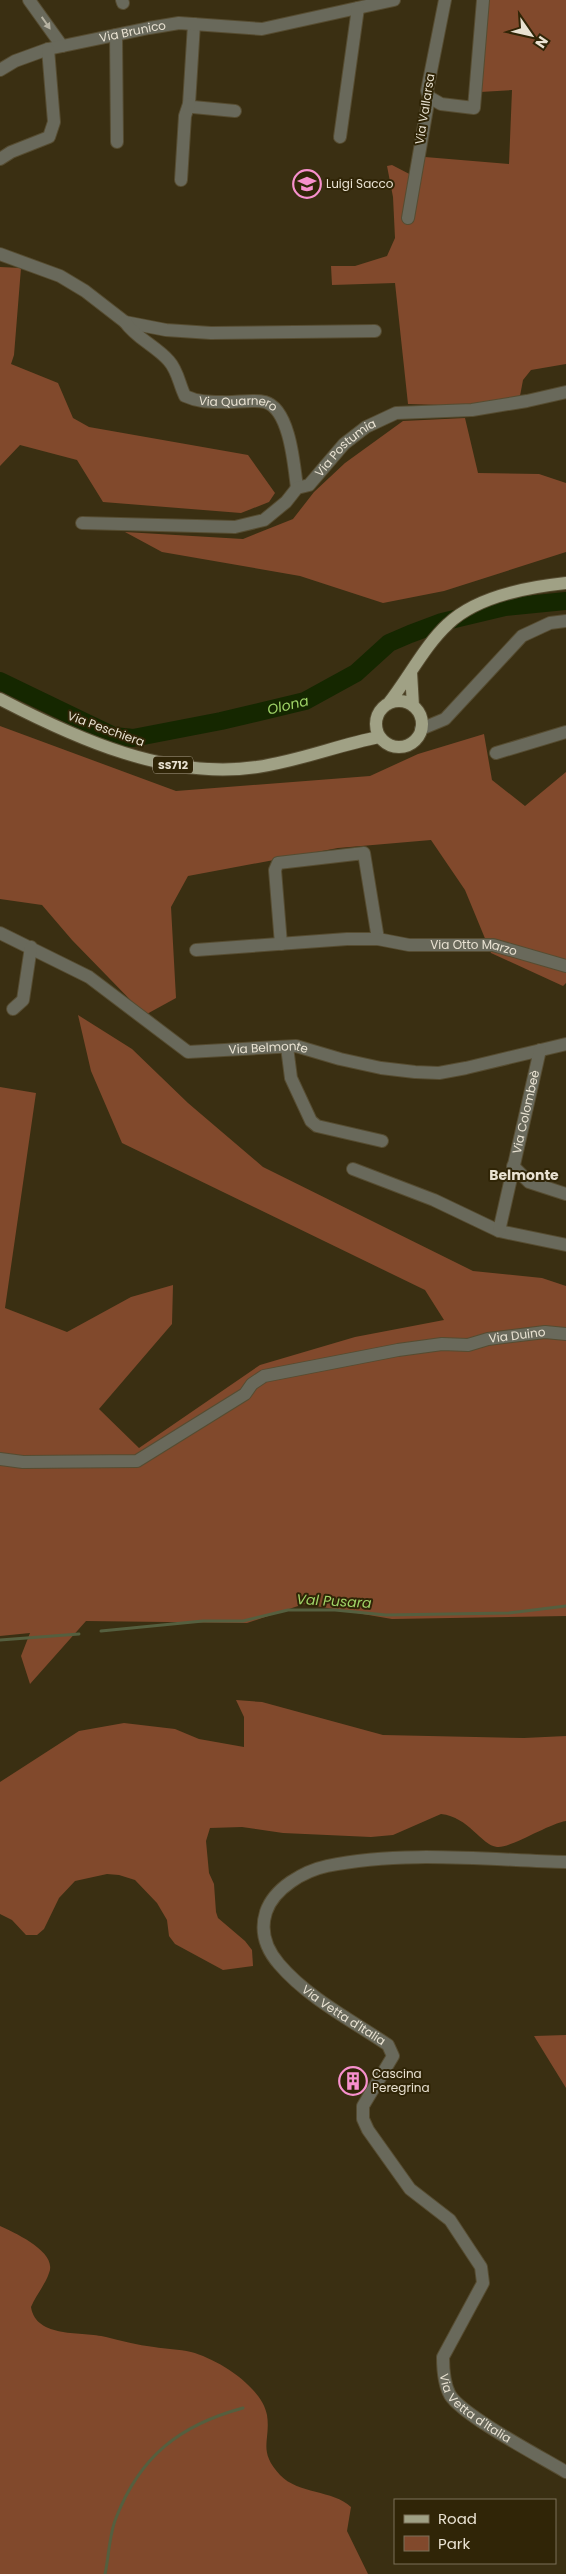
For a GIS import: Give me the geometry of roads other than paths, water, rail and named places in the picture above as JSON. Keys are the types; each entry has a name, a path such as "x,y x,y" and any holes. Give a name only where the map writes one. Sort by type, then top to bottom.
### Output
{"main road":[{"name":"SS712","path":"410,672 448,623 482,602 534,586 566,583"},
{"name":"Via Peschiera","path":"354,741 376,720 382,708 388,704 410,672"},
{"path":"376,720 379,737 389,746 403,747 415,741 421,724 413,706 410,672"},
{"name":"Via Peschiera","path":"0,699 92,741 178,766 216,769 257,767 314,754 354,741 379,737"},
{"path":"388,704 401,701 413,706"}],"street":[{"path":"29,0 62,46"},
{"name":"Via Brunico","path":"0,70 15,61 48,49 179,23 262,29 394,0"},
{"name":"Via Vallarsa","path":"408,218 429,98 427,91 445,0"},
{"path":"429,98 441,104 474,108 483,0"},
{"path":"340,136 358,8"},
{"path":"181,180 194,24"},
{"path":"116,35 117,142"},
{"path":"0,159 11,152 49,137 54,122 48,49"},
{"path":"188,104 193,107 235,111"},
{"name":"Via Quarnero","path":"0,254 60,276 85,291 125,322 132,332 168,360 176,371 185,396 196,402 263,401 273,405 279,411 293,459 297,488"},
{"name":"Via Quarnero","path":"125,322 166,330 210,333 375,331"},
{"name":"Via Postumia","path":"82,523 235,527 264,520 286,502 297,488 309,485 344,444 366,427 396,412 472,410 527,401 566,392"},
{"path":"421,724 445,719 462,703 493,666 522,636 550,623 566,621"},
{"path":"496,753 566,732"},
{"path":"281,944 275,870 278,863 364,853 378,939"},
{"name":"Via Belmonte","path":"0,933 89,977 188,1052 296,1046 340,1059 415,1072 439,1072 466,1068 566,1044"},
{"name":"Via Otto Marzo","path":"196,950 378,939 409,945 494,945 566,966"},
{"path":"13,1010 23,1000 30,947"},
{"path":"287,1047 291,1078 311,1121 317,1126 382,1141"},
{"name":"Via Colombeè","path":"499,1231 540,1050"},
{"path":"513,1166 529,1182 566,1194"},
{"path":"353,1169 434,1200 499,1231 566,1244"},
{"name":"Via Duino","path":"0,1458 23,1462 137,1461 244,1394 252,1384 264,1376 398,1350 442,1344 468,1345 498,1338 545,1332 566,1334"},
{"name":"Via Vetta d'Italia","path":"566,1862 409,1858 326,1866 290,1882 277,1894 267,1907 263,1933 269,1949 278,1963 302,1988 388,2045 393,2056 363,2106 363,2119 368,2130 410,2189 450,2220 482,2267 483,2283 443,2357 443,2370 450,2394 463,2409 566,2472"}],"waterway":[{"name":"Olona","path":"0,681 114,736 133,738 221,721 305,701 356,673 389,643 442,622 505,607 566,601"},
{"name":"Val Pusara","path":"101,1631 203,1621 243,1621 288,1610 335,1610 386,1615 509,1613 566,1606"},
{"name":"Val Pusara","path":"0,1640 79,1634"},
{"path":"105,2574 110,2538 116,2518 137,2477 150,2460 181,2434 220,2415 243,2408"}],"place":[{"name":"Luigi Sacco","path":"307,184"},
{"name":"Cascina Peregrina","path":"353,2081"}],"district":[{"name":"Belmonte","path":"524,1175"}]}
